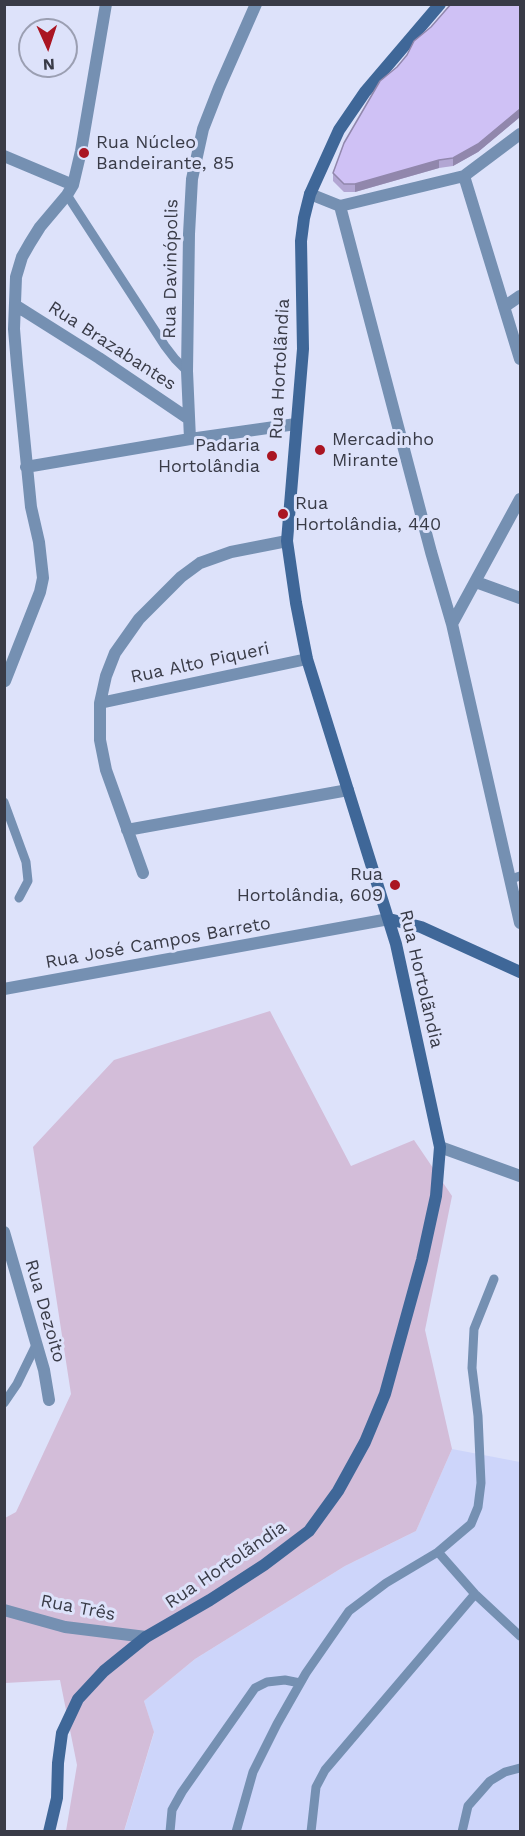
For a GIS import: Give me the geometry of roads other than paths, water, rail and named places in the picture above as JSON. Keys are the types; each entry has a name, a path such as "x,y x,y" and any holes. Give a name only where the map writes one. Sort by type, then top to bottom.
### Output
{"street":[{"path":"5,681 40,592 43,578 26,467 14,329 16,277 22,257 40,227 70,190 81,150 106,4"},
{"name":"Rua Davinópolis","path":"190,439 187,370 192,179 203,129 256,4"},
{"name":"Rua Hortolãndia","path":"49,1832 57,1798 62,1733 78,1699 104,1671 146,1637 210,1600 309,1531 338,1491 365,1442 385,1394 422,1260 436,1196 440,1146 396,944 308,659 296,603 288,541 303,349 301,241 310,194 323,162 346,120 382,71 440,4"},
{"path":"310,194 339,206 464,177 520,134"},
{"path":"4,156 70,190"},
{"path":"464,177 520,358"},
{"path":"339,206 452,624 516,878 520,923"},
{"path":"504,307 520,296"},
{"name":"Rua Brazabantes","path":"15,305 99,357 189,419"},
{"path":"26,467 190,439 297,424"},
{"path":"452,624 520,499"},
{"path":"143,873 106,770 100,740 100,703 106,676 115,653 139,618 181,577 200,563 231,552 288,541"},
{"path":"476,582 520,598"},
{"name":"Rua Alto Piqueri","path":"100,703 308,659"},
{"path":"127,830 348,790"},
{"path":"389,919 421,927 520,972"},
{"name":"Rua José Campos Barreto","path":"4,989 389,919"},
{"path":"440,1146 520,1176"},
{"name":"Rua Dezoito","path":"4,1232 44,1370 49,1400"},
{"name":"Rua Três","path":"4,1610 65,1627 146,1637"}],"lane":[{"path":"70,190 165,346 187,370"},
{"path":"4,802 26,862 28,881 19,898"},
{"path":"236,1832 253,1772 277,1724 300,1683 349,1611 386,1583 438,1552 471,1524 478,1507 481,1483 478,1416 472,1368 474,1329 494,1279"},
{"path":"4,1403 17,1384 36,1345"},
{"path":"438,1552 475,1594 520,1636"},
{"path":"311,1832 316,1787 325,1770 475,1594"},
{"path":"170,1832 172,1810 182,1792 255,1689 267,1682 285,1680 300,1683"},
{"path":"462,1832 468,1806 490,1780 520,1767"}],"place":[{"name":"Rua Núcleo Bandeirante, 85","path":"84,153"},
{"name":"Mercadinho Mirante","path":"320,450"},
{"name":"Padaria Hortolândia","path":"272,456"},
{"name":"Rua Hortolândia, 440","path":"283,514"},
{"name":"Rua Hortolândia, 609","path":"395,885"}]}
